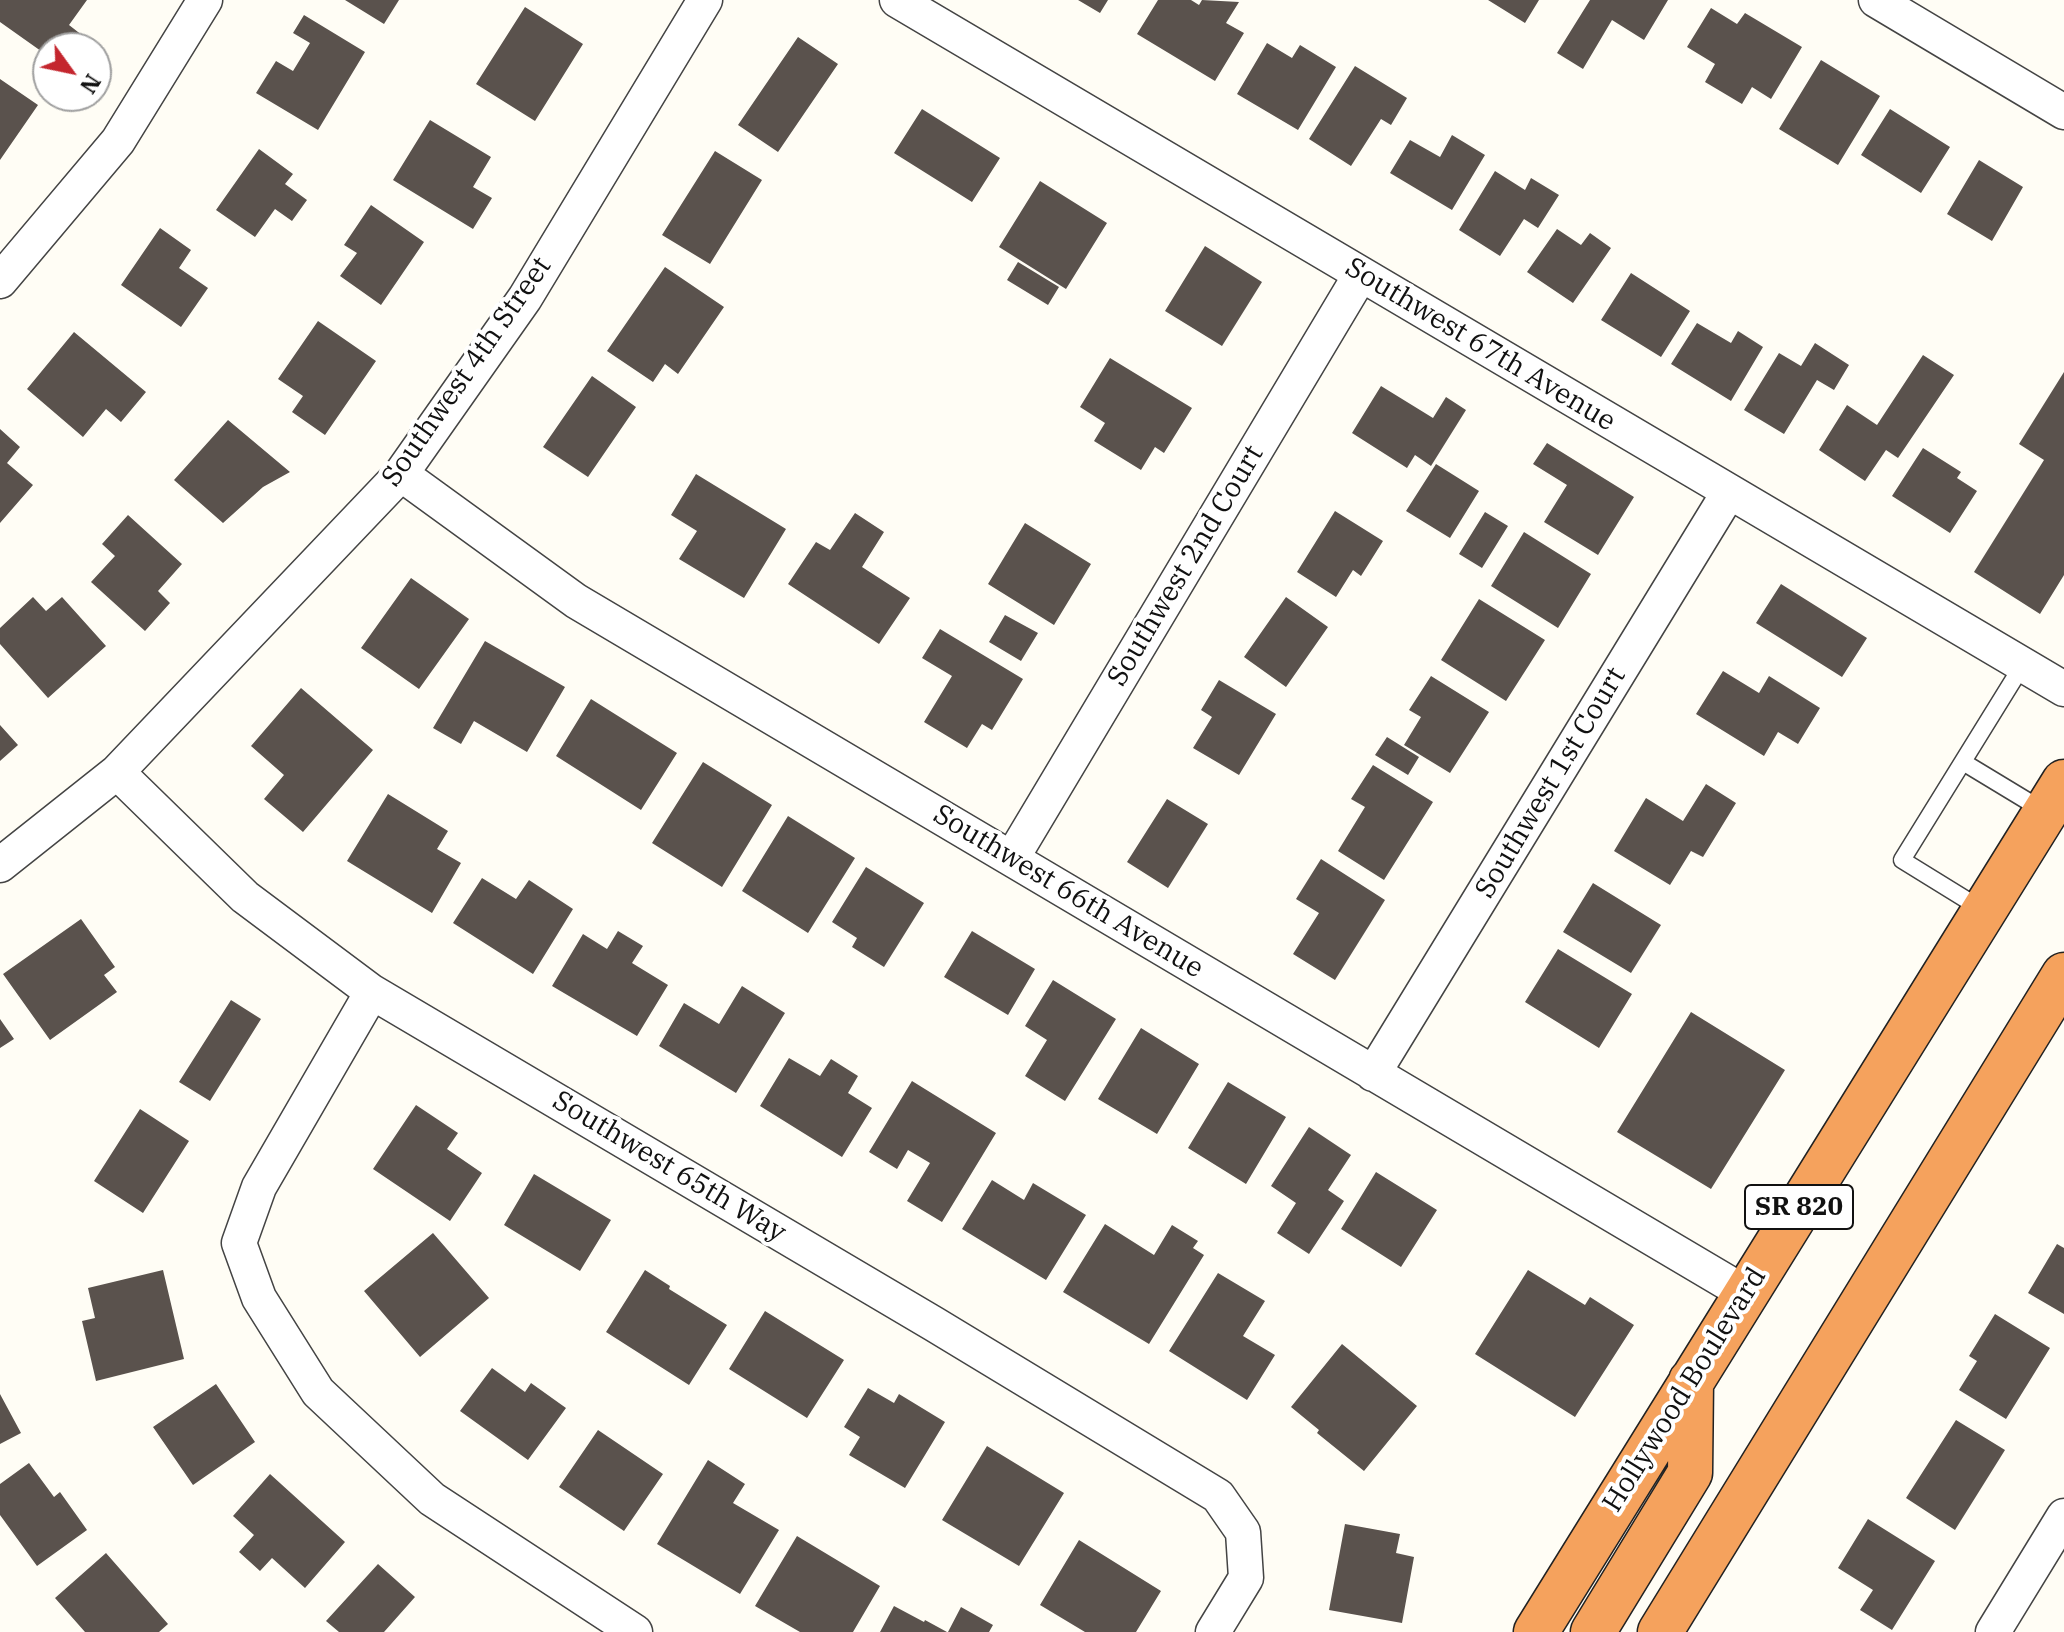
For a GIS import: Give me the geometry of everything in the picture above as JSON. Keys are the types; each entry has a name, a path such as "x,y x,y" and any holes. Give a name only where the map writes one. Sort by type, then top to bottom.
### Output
{"highway":[{"name":"Hollywood Boulevard","path":"1536,1632 2055,797"},
{"path":"1660,1632 2064,975"},
{"path":"1593,1632 1690,1473 1691,1381"}],"street":[{"path":"0,281 118,141 205,0"},
{"name":"Southwest 4th Street","path":"0,865 117,772 401,474 525,298 705,0"},
{"name":"Southwest 67th Avenue","path":"897,0 2064,689"},
{"path":"1876,0 2064,112"},
{"name":"Southwest 2nd Court","path":"1012,858 1361,274"},
{"name":"Southwest 66th Avenue","path":"401,474 576,601 1745,1293"},
{"name":"Southwest 1st Court","path":"1373,1074 1729,492"},
{"name":"Southwest 65th Way","path":"117,772 245,897 372,992 934,1324 1218,1496 1243,1532 1246,1578 1213,1632"},
{"path":"372,992 259,1187 239,1243 259,1298 318,1392 432,1499 635,1632"},
{"path":"1993,1632 2064,1516"}],"lane":[{"path":"1984,911 1902,860 2022,666"},
{"path":"1963,762 2055,797"}],"building":[{"path":"0,0 87,0 69,25 78,32 32,32 32,45 0,22"},
{"path":"345,0 399,0 384,24"},
{"path":"1078,0 1108,0 1100,13"},
{"path":"1158,0 1191,0 1199,5 1202,0 1239,2 1226,23 1244,33 1215,81 1137,34"},
{"path":"1488,0 1539,0 1525,23"},
{"path":"1590,0 1668,0 1644,40 1612,20 1583,69 1557,53"},
{"path":"525,7 583,44 535,121 476,84"},
{"path":"1711,8 1737,24 1745,13 1802,47 1771,99 1752,87 1742,104 1705,82 1715,64 1687,47"},
{"path":"304,15 365,52 318,130 256,93 276,61 293,71 310,43 293,33"},
{"path":"798,37 838,64 778,152 738,125"},
{"path":"1267,43 1292,58 1300,45 1336,67 1298,130 1237,94"},
{"path":"1821,60 1880,96 1838,165 1779,129"},
{"path":"1355,66 1407,98 1391,125 1381,119 1351,166 1309,139"},
{"path":"0,79 32,101 33,112 0,160"},
{"path":"922,109 1000,158 972,202 894,153"},
{"path":"1890,109 1950,147 1921,193 1861,155"},
{"path":"430,120 491,157 473,187 492,198 473,229 393,180"},
{"path":"1452,135 1485,155 1452,210 1390,173 1410,140 1440,157"},
{"path":"259,149 293,174 285,184 307,200 292,221 275,209 255,237 216,210"},
{"path":"715,151 762,180 710,264 662,235"},
{"path":"1979,160 2023,187 1992,241 1947,214"},
{"path":"1495,171 1525,190 1531,178 1559,195 1538,228 1524,219 1500,256 1459,230"},
{"path":"1040,181 1107,223 1066,289 999,247"},
{"path":"371,205 424,242 381,305 340,276 357,253 344,245"},
{"path":"160,228 191,250 179,268 208,288 181,327 121,285"},
{"path":"1557,229 1581,245 1590,233 1611,248 1573,303 1527,272"},
{"path":"1205,246 1262,282 1222,346 1165,311"},
{"path":"1018,262 1059,287 1048,305 1007,280"},
{"path":"665,267 724,307 678,374 665,364 653,382 607,351"},
{"path":"1631,273 1690,311 1661,357 1601,320"},
{"path":"318,321 376,361 325,435 292,412 303,396 278,379"},
{"path":"1697,323 1731,343 1738,331 1763,347 1731,401 1671,364"},
{"path":"74,332 146,392 121,422 106,409 83,437 27,389"},
{"path":"1815,343 1849,365 1834,390 1817,380 1784,434 1744,410 1779,353 1801,366"},
{"path":"1923,355 1954,375 1898,458 1886,450 1865,481 1819,450 1847,405 1877,425"},
{"path":"1110,358 1192,408 1164,453 1155,447 1141,470 1094,441 1105,423 1080,407"},
{"path":"2064,372 2064,575 2040,614 1974,572 2044,460 2019,444"},
{"path":"592,376 636,407 588,477 543,447"},
{"path":"1381,386 1433,418 1446,397 1466,410 1431,466 1415,455 1407,468 1352,433"},
{"path":"228,420 290,472 263,487 223,523 174,480"},
{"path":"0,429 20,447 7,463 33,485 0,523"},
{"path":"1547,443 1634,497 1598,555 1544,522 1567,485 1533,464"},
{"path":"1923,448 1961,472 1957,478 1977,491 1950,533 1892,496"},
{"path":"1436,464 1479,491 1450,538 1406,511"},
{"path":"696,474 786,529 744,598 679,559 697,531 671,515"},
{"path":"1335,511 1383,541 1361,576 1353,570 1336,597 1297,572"},
{"path":"1485,512 1508,526 1482,568 1459,554"},
{"path":"855,513 884,532 862,567 910,598 879,644 788,584 816,542 830,550"},
{"path":"128,515 182,564 158,591 170,603 145,631 91,582 115,556 102,544"},
{"path":"1025,523 1091,564 1054,625 988,584"},
{"path":"1524,532 1591,574 1558,628 1491,586"},
{"path":"411,578 469,619 419,689 361,648"},
{"path":"1781,584 1867,638 1842,677 1756,623"},
{"path":"33,597 46,611 62,597 106,646 48,698 0,644 0,628"},
{"path":"1286,597 1328,627 1286,687 1244,657"},
{"path":"1479,599 1545,640 1506,701 1441,660"},
{"path":"1005,615 1038,633 1021,661 989,642"},
{"path":"940,629 1023,679 992,730 982,724 967,748 924,722 952,676 922,658"},
{"path":"485,641 565,687 527,752 474,721 461,744 433,728"},
{"path":"1723,671 1759,693 1769,676 1820,708 1798,744 1778,732 1764,756 1696,714"},
{"path":"1431,676 1489,712 1450,773 1404,745 1421,717 1409,710"},
{"path":"1219,680 1276,714 1239,775 1193,748 1212,717 1201,710"},
{"path":"301,688 373,750 303,832 264,799 284,775 251,746"},
{"path":"591,699 677,753 641,810 556,756"},
{"path":"0,725 18,745 0,761"},
{"path":"1387,737 1419,757 1408,775 1375,755"},
{"path":"703,762 772,805 722,887 652,843"},
{"path":"1373,765 1433,802 1384,880 1338,851 1365,807 1351,799"},
{"path":"1706,784 1736,803 1703,857 1691,851 1670,885 1614,851 1646,798 1683,821"},
{"path":"388,794 448,831 437,849 461,863 432,913 347,861"},
{"path":"1167,799 1208,824 1168,888 1127,862"},
{"path":"788,816 855,858 808,933 742,891"},
{"path":"1321,859 1385,900 1335,980 1293,954 1319,913 1296,899"},
{"path":"866,867 924,903 884,967 852,947 857,938 832,922"},
{"path":"482,878 516,899 529,880 573,909 533,974 453,923"},
{"path":"1593,883 1661,925 1631,973 1563,932"},
{"path":"81,919 115,967 104,975 117,992 50,1040 3,974"},
{"path":"618,931 643,946 632,963 668,985 637,1036 552,986 583,934 607,949"},
{"path":"972,931 1035,969 1008,1015 944,977"},
{"path":"1558,949 1632,994 1599,1048 1525,1002"},
{"path":"1053,980 1116,1019 1065,1101 1025,1076 1047,1040 1025,1026"},
{"path":"742,986 785,1013 736,1093 659,1046 684,1003 719,1024"},
{"path":"231,1000 261,1019 210,1101 179,1082"},
{"path":"1691,1012 1785,1070 1711,1189 1617,1132"},
{"path":"0,1019 14,1039 0,1048"},
{"path":"1141,1028 1199,1064 1157,1134 1098,1099"},
{"path":"789,1058 820,1076 831,1059 858,1076 848,1093 872,1108 842,1157 760,1106"},
{"path":"912,1081 996,1133 942,1222 907,1201 930,1163 908,1150 897,1169 869,1152"},
{"path":"1228,1082 1286,1117 1246,1184 1188,1148"},
{"path":"416,1105 458,1133 447,1149 482,1173 450,1221 373,1169"},
{"path":"140,1109 189,1141 143,1213 94,1181"},
{"path":"1309,1127 1351,1155 1328,1190 1344,1201 1309,1254 1277,1233 1296,1203 1271,1186"},
{"path":"1376,1172 1437,1210 1401,1267 1341,1229"},
{"path":"534,1174 611,1220 580,1271 504,1225"},
{"path":"992,1180 1024,1200 1033,1183 1086,1215 1046,1280 962,1229"},
{"path":"1105,1224 1154,1255 1172,1225 1198,1241 1193,1248 1204,1255 1149,1344 1063,1292"},
{"path":"433,1233 489,1298 420,1357 364,1291"},
{"path":"2057,1244 2064,1248 2064,1314 2028,1293"},
{"path":"163,1270 184,1359 96,1381 82,1321 95,1318 88,1288"},
{"path":"645,1270 670,1286 669,1289 727,1325 689,1385 606,1332"},
{"path":"1528,1270 1585,1305 1590,1297 1634,1325 1575,1417 1475,1354"},
{"path":"1218,1273 1265,1301 1243,1336 1275,1355 1247,1400 1169,1351"},
{"path":"765,1311 844,1360 807,1418 729,1369"},
{"path":"1995,1314 2050,1348 2006,1419 1959,1390 1977,1361 1969,1356"},
{"path":"1342,1344 1417,1406 1364,1471 1317,1433 1319,1430 1291,1407"},
{"path":"492,1368 525,1392 531,1383 566,1408 528,1460 460,1411"},
{"path":"216,1384 255,1442 193,1485 153,1427"},
{"path":"868,1388 894,1403 899,1394 945,1422 905,1488 849,1455 860,1437 844,1427"},
{"path":"0,1394 21,1433 0,1444"},
{"path":"1956,1420 2005,1450 1955,1530 1906,1498"},
{"path":"598,1430 663,1474 624,1531 559,1487"},
{"path":"987,1446 1064,1493 1019,1566 942,1520"},
{"path":"708,1460 745,1484 733,1503 779,1530 740,1594 657,1544"},
{"path":"29,1463 54,1497 60,1492 87,1530 37,1566 0,1515 0,1484"},
{"path":"270,1474 345,1542 305,1588 272,1558 260,1571 239,1552 254,1535 233,1516"},
{"path":"1868,1519 1935,1561 1892,1630 1860,1610 1873,1590 1838,1568"},
{"path":"1345,1524 1400,1534 1396,1553 1414,1557 1402,1623 1329,1610"},
{"path":"797,1536 880,1586 853,1632 800,1632 755,1606"},
{"path":"1079,1540 1161,1591 1136,1632 1085,1632 1040,1605"},
{"path":"106,1553 168,1624 159,1632 85,1632 55,1598"},
{"path":"378,1564 415,1597 384,1632 339,1632 326,1621"},
{"path":"894,1606 924,1622 947,1632 880,1632"},
{"path":"961,1607 993,1625 989,1632 948,1632"}]}
